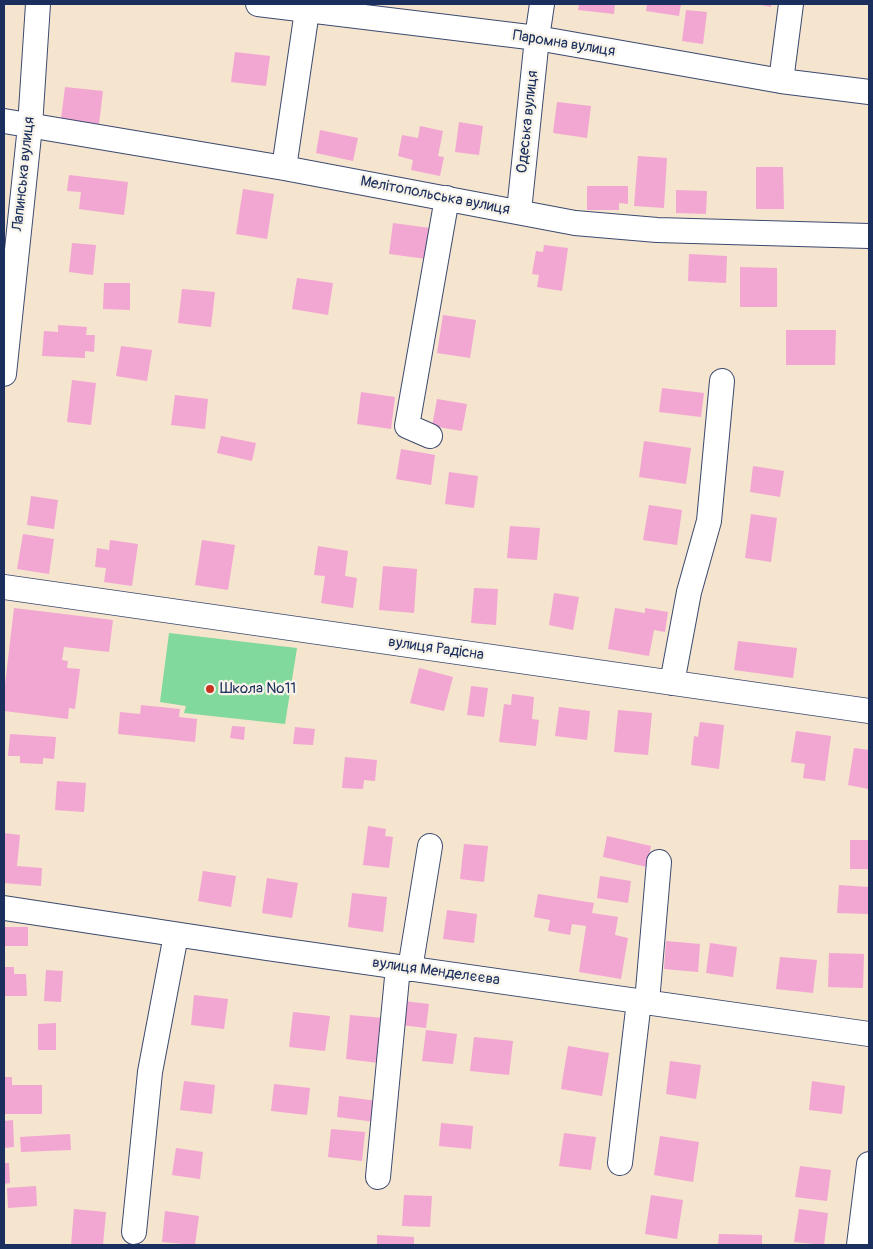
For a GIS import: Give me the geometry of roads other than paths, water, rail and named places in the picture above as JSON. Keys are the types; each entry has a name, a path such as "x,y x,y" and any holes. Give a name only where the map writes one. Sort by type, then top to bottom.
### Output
{"street":[{"name":"Лапинська вулиця","path":"4,374 30,126 38,4"},
{"name":"Паромна вулиця","path":"258,4 307,7 537,38 781,81 869,92"},
{"name":"Одеська вулиця","path":"519,211 542,4"},
{"path":"781,81 791,4"},
{"path":"284,168 307,7"},
{"name":"Мелітопольська вулиця","path":"4,121 284,168 576,223 657,230 869,236"},
{"path":"430,436 407,426 447,198"},
{"path":"672,683 689,592 708,522 722,381"},
{"name":"вулиця Радісна","path":"4,587 869,711"},
{"path":"378,1177 404,968 430,846"},
{"path":"620,1163 643,1002 660,862"},
{"name":"вулиця Менделєєва","path":"4,908 176,935 869,1034"},
{"path":"134,1232 150,1072 176,935"},
{"path":"859,1245 869,1164"}],"place":[{"name":"Школа №11","path":"210,689"}]}
